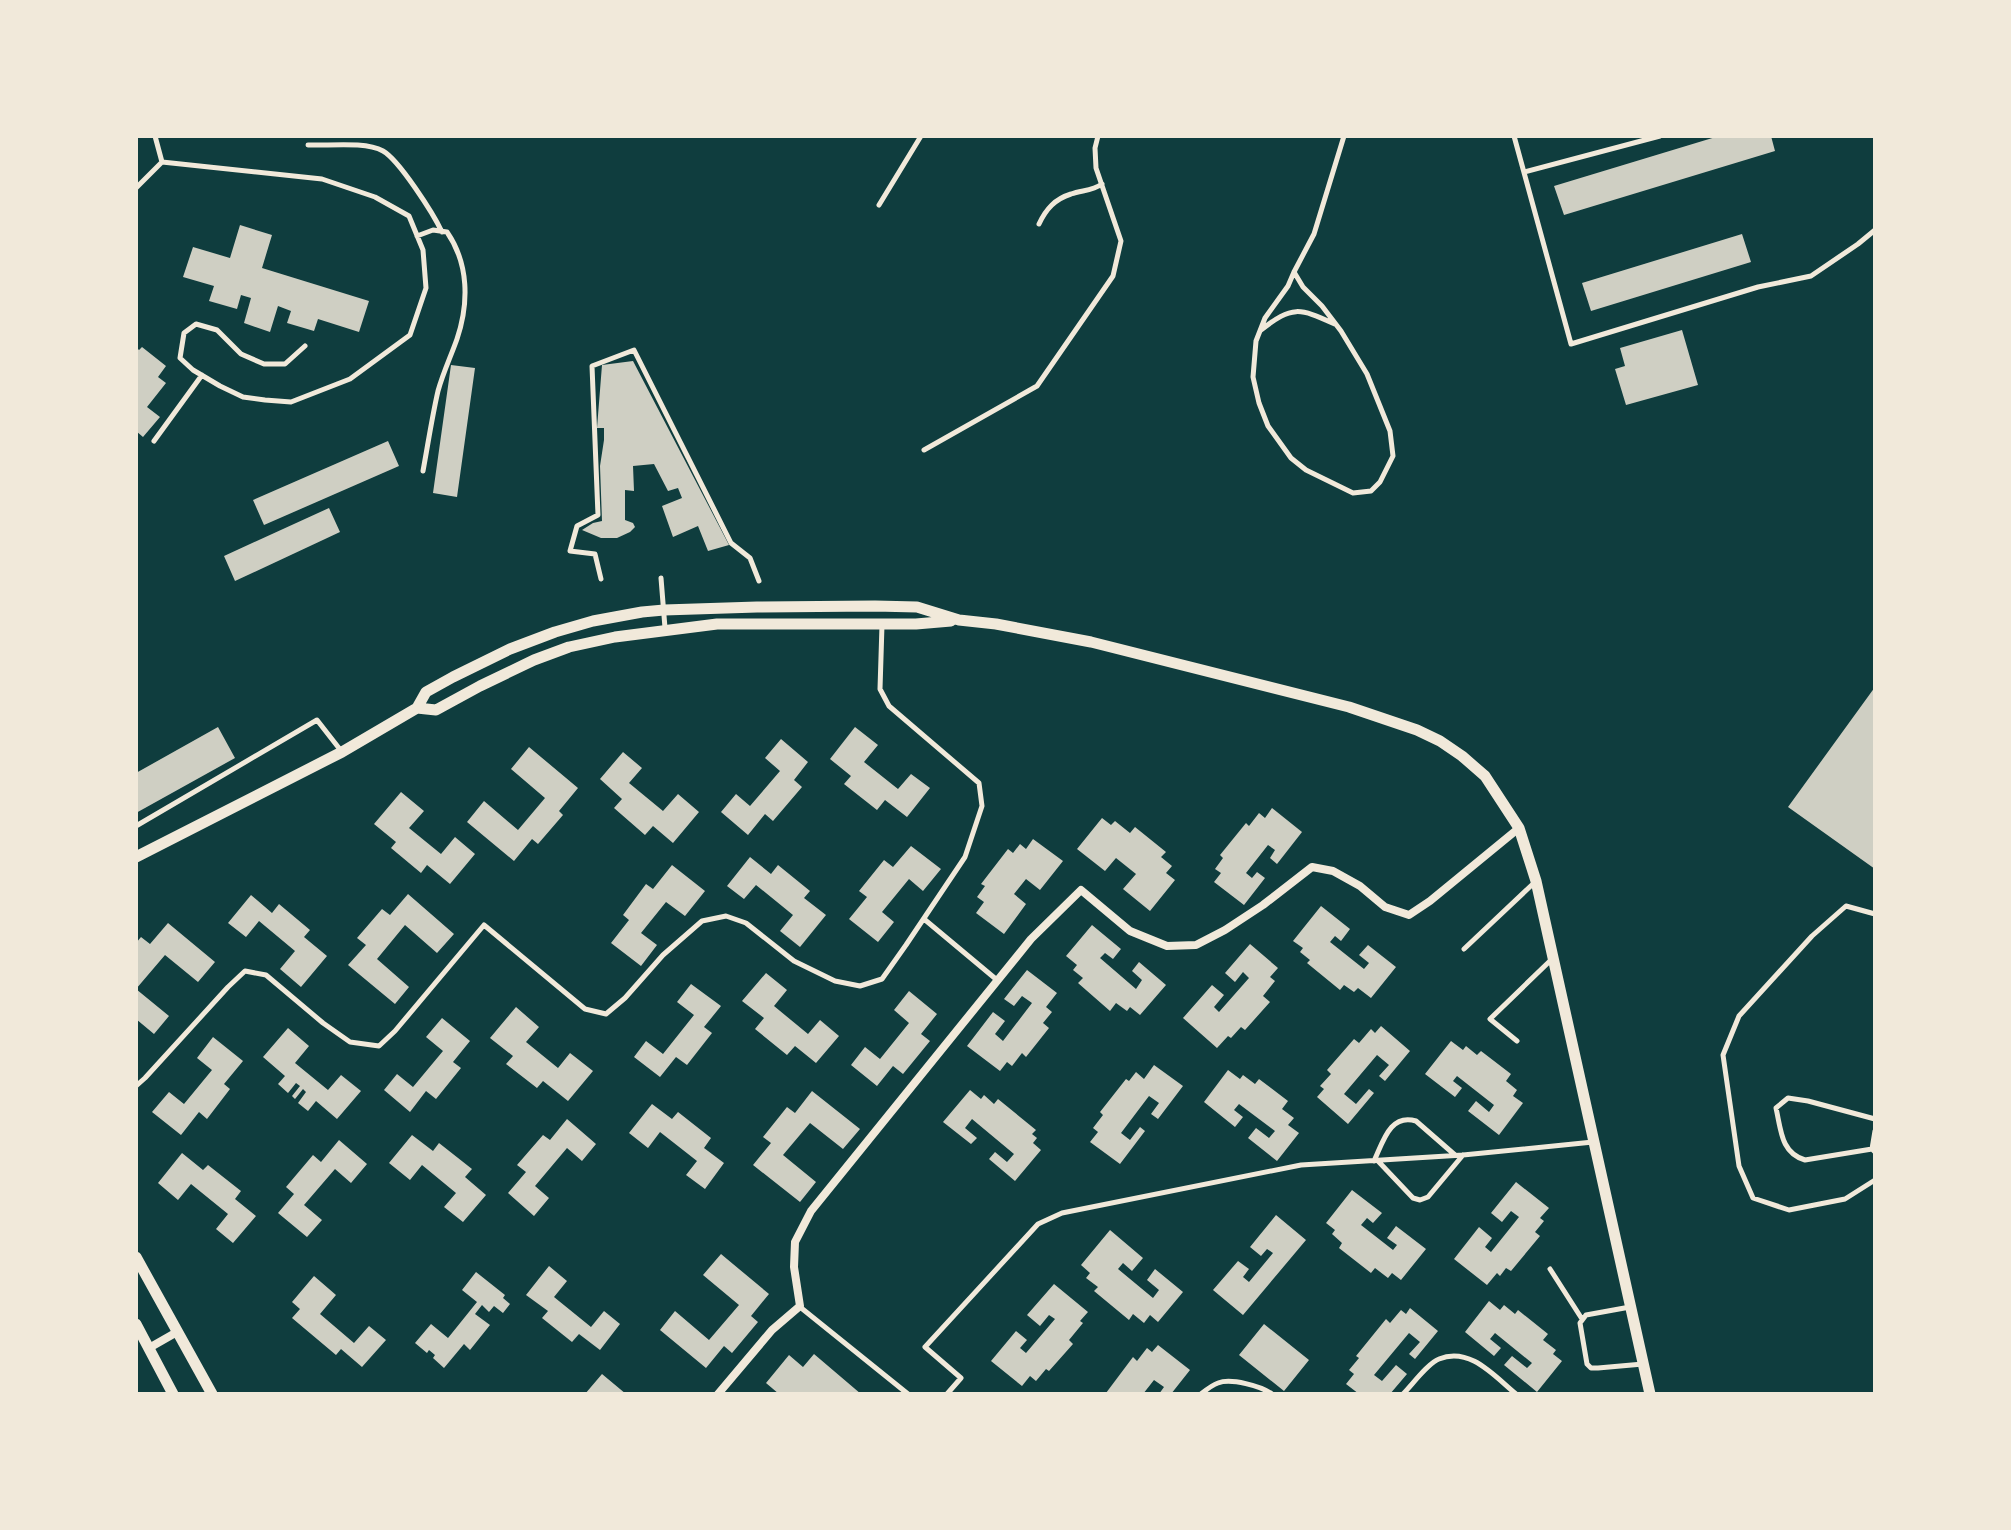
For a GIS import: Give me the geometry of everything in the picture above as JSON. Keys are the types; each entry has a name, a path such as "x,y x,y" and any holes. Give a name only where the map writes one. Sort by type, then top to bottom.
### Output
{"street":[{"path":"136,857 342,752 417,708 426,692 510,649 593,621 664,610 917,607 959,620 1091,642 1349,707 1402,724 1440,741 1485,776 1519,828 1536,881 1650,1394"},
{"path":"417,708 436,710 534,660 597,640 717,624 916,624 959,620"},
{"path":"718,1394 772,1330 800,1306 794,1267 795,1242 811,1211 1031,939 1081,890 1130,931 1167,946 1196,945 1225,930 1312,867 1333,871 1360,886 1385,907 1409,915 1519,828"},
{"path":"136,1257 212,1394"},
{"path":"136,1324 173,1394"},
{"path":"149,1348 177,1332"}],"lane":[{"path":"155,136 162,162"},
{"path":"879,205 921,136"},
{"path":"924,450 1037,386 1113,276 1121,241 1096,168 1098,136"},
{"path":"1294,272 1335,324 1367,374 1390,431 1393,456 1387,471 1371,491 1353,493 1306,470 1291,458 1268,426 1253,377 1256,341 1265,318 1288,286 1294,272 1314,234 1344,136"},
{"path":"1514,136 1571,344 1758,287 1811,276 1875,230"},
{"path":"1524,172 1660,136"},
{"path":"308,145 366,146 384,151 431,210 442,232"},
{"path":"136,188 162,162"},
{"path":"162,162 322,179 375,197 409,216 423,250 426,288 410,335 350,379 291,402 243,397 202,375 180,358 184,333 196,324 217,330 241,354 264,364 285,364 305,346"},
{"path":"1039,224 1047,208 1069,194 1094,189 1102,184"},
{"path":"417,236 433,230 447,232 456,245 465,273 466,302 439,389 423,471"},
{"path":"1260,331 1289,313 1302,310 1335,324"},
{"path":"601,579 595,554 570,551 577,526 598,515 592,366 634,350 731,543 750,558 759,581"},
{"path":"154,441 202,375"},
{"path":"661,578 665,629"},
{"path":"136,1086 245,971 266,975 350,1042 379,1046 484,925 585,1009 606,1014 625,998 663,955 702,921 726,916 746,923 794,961 835,981 860,986 882,979 965,857 982,806 979,783 889,706 880,689 882,624"},
{"path":"136,826 317,720 342,752"},
{"path":"1464,949 1536,881"},
{"path":"1875,914 1846,906 1812,936 1739,1016 1723,1055 1739,1166 1753,1198 1789,1210 1845,1199 1875,1180"},
{"path":"924,919 998,980"},
{"path":"1517,1041 1490,1019 1553,958"},
{"path":"1875,1119 1788,1098 1776,1108 1785,1146 1795,1157 1805,1160 1873,1150 1875,1131"},
{"path":"1376,1160 1389,1128 1398,1121 1409,1119 1416,1121 1455,1155"},
{"path":"947,1394 961,1378 925,1347 1038,1224 1062,1213 1301,1165 1463,1155 1594,1142"},
{"path":"1376,1160 1413,1198 1420,1200 1428,1197 1463,1155"},
{"path":"1550,1269 1582,1319"},
{"path":"800,1306 908,1394"},
{"path":"1630,1307 1586,1315 1582,1319 1580,1323 1587,1364 1591,1368 1644,1364"},
{"path":"1403,1394 1437,1359 1456,1355 1479,1362 1516,1394"},
{"path":"1201,1394 1220,1381 1243,1383 1272,1394"}],"building":[{"path":"1719,136 1771,136 1775,151 1564,215 1554,186"},
{"path":"240,225 272,235 262,268 369,301 359,332 318,319 314,331 287,323 291,311 278,306 270,332 244,323 251,298 241,295 237,309 209,301 214,286 183,277 193,247 230,258"},
{"path":"1742,234 1751,262 1591,311 1582,283"},
{"path":"1682,330 1698,385 1626,405 1615,369 1625,366 1620,348"},
{"path":"136,347 139,350 142,347 166,366 158,377 166,383 147,407 160,417 143,437 136,431"},
{"path":"633,361 729,545 708,551 698,526 673,537 662,506 682,498 678,488 668,491 654,464 633,466 634,491 625,490 625,520 635,527 630,532 617,538 601,538 582,530 602,521 600,466 604,428 597,428 602,365"},
{"path":"451,365 475,368 457,497 433,493"},
{"path":"388,441 399,466 264,525 253,500"},
{"path":"329,508 340,532 235,581 224,556"},
{"path":"1875,687 1875,869 1788,807"},
{"path":"218,727 235,758 136,813 136,773"},
{"path":"855,727 878,745 864,762 898,789 911,774 930,788 907,817 885,800 877,810 844,784 851,776 830,759"},
{"path":"781,739 808,762 794,780 802,787 773,821 765,814 748,835 721,812 736,794 750,806 780,771 765,758"},
{"path":"529,747 578,788 559,811 563,815 538,844 532,839 514,861 467,822 484,801 518,830 545,798 511,769"},
{"path":"623,752 642,768 629,783 663,811 678,794 699,812 673,843 653,826 645,835 614,808 622,799 600,779"},
{"path":"401,792 424,811 409,828 441,854 455,837 475,854 450,884 427,865 421,873 391,848 396,842 374,824"},
{"path":"1272,808 1302,832 1277,864 1270,858 1275,850 1268,845 1246,873 1252,878 1257,872 1265,878 1244,905 1214,882 1221,873 1215,869 1223,858 1220,855 1246,823 1249,826 1259,813 1265,818"},
{"path":"1102,818 1111,825 1115,821 1130,833 1135,827 1166,852 1161,857 1172,866 1166,873 1175,880 1150,911 1123,889 1136,874 1116,858 1105,871 1077,849"},
{"path":"1033,839 1063,861 1040,890 1026,879 1014,894 1026,904 1004,934 976,913 984,902 977,897 985,886 981,884 1008,849 1013,853 1020,844 1026,849"},
{"path":"911,846 941,869 923,891 909,879 882,912 894,922 878,942 849,919 867,897 859,891 884,860 893,867"},
{"path":"750,857 771,874 778,865 810,891 804,898 826,915 800,947 780,931 793,915 756,885 744,899 727,886"},
{"path":"672,865 705,891 685,916 666,902 641,933 657,945 641,966 611,943 629,920 623,915 646,884 653,889"},
{"path":"408,894 454,934 437,953 405,925 377,959 409,987 395,1004 348,965 366,945 357,938 382,909 390,915"},
{"path":"251,895 272,913 279,904 310,930 304,937 327,956 301,987 280,969 295,951 259,921 246,937 228,923"},
{"path":"1321,906 1350,929 1341,941 1335,936 1330,942 1364,969 1369,963 1359,955 1368,945 1396,967 1371,998 1358,988 1354,992 1344,985 1340,990 1307,963 1310,960 1300,952 1303,948 1293,941"},
{"path":"168,923 215,962 198,982 165,955 136,989 136,943 141,937 150,944"},
{"path":"1092,925 1121,949 1113,959 1105,953 1100,958 1136,989 1142,980 1132,971 1139,962 1166,985 1140,1015 1130,1007 1127,1011 1116,1003 1110,1011 1078,983 1083,978 1073,970 1077,965 1066,956"},
{"path":"1250,944 1278,968 1270,977 1275,981 1263,996 1270,1002 1245,1030 1241,1027 1217,1048 1183,1018 1212,985 1224,995 1214,1007 1219,1012 1249,978 1243,972 1235,982 1225,973"},
{"path":"1027,970 1057,993 1046,1007 1052,1012 1043,1023 1049,1028 1026,1057 1022,1053 1012,1066 1007,1062 1000,1071 967,1046 993,1012 1005,1021 995,1034 1003,1041 1032,1003 1022,996 1014,1006 1004,999"},
{"path":"766,973 787,990 774,1006 808,1034 820,1020 839,1036 816,1063 795,1046 787,1055 755,1029 764,1018 742,1001"},
{"path":"691,984 721,1006 704,1027 712,1033 687,1065 676,1057 660,1077 634,1057 646,1041 663,1054 694,1015 677,1002"},
{"path":"136,989 169,1016 154,1034 136,1019"},
{"path":"909,991 937,1014 921,1034 930,1041 903,1074 893,1066 877,1086 851,1065 865,1047 880,1059 909,1023 894,1010"},
{"path":"516,1007 539,1027 526,1042 558,1068 570,1053 593,1071 568,1101 543,1081 537,1088 506,1064 513,1056 490,1038"},
{"path":"442,1018 470,1041 453,1062 461,1068 436,1099 426,1091 410,1112 384,1090 397,1074 413,1087 443,1051 426,1037"},
{"path":"1381,1026 1410,1051 1385,1081 1379,1076 1389,1065 1377,1055 1344,1094 1356,1104 1369,1089 1374,1093 1348,1124 1317,1097 1324,1089 1320,1086 1331,1074 1327,1070 1354,1039 1359,1043 1371,1029 1375,1033"},
{"path":"288,1028 309,1046 295,1063 328,1090 341,1075 361,1091 337,1119 316,1101 308,1111 298,1103 306,1092 303,1089 295,1099 292,1096 300,1086 296,1083 288,1093 278,1084 285,1076 263,1057"},
{"path":"213,1037 243,1061 224,1084 230,1089 207,1119 199,1112 181,1135 152,1112 169,1092 184,1104 212,1070 197,1058"},
{"path":"1451,1041 1463,1050 1466,1046 1477,1055 1481,1051 1511,1074 1506,1081 1517,1090 1513,1096 1523,1103 1499,1135 1468,1111 1476,1101 1489,1112 1494,1105 1457,1076 1453,1081 1462,1088 1455,1097 1425,1074"},
{"path":"1154,1065 1183,1086 1158,1119 1151,1114 1159,1103 1149,1096 1121,1133 1130,1140 1140,1127 1145,1131 1120,1164 1090,1142 1098,1132 1093,1128 1103,1115 1100,1112 1126,1079 1129,1081 1136,1072 1144,1079"},
{"path":"1228,1070 1240,1079 1243,1075 1255,1084 1259,1079 1288,1101 1282,1109 1294,1118 1288,1125 1299,1133 1277,1161 1248,1138 1256,1128 1269,1138 1275,1131 1239,1104 1234,1110 1243,1117 1235,1127 1204,1102"},
{"path":"970,1090 981,1099 984,1095 994,1104 998,1099 1036,1130 1032,1134 1037,1138 1033,1143 1041,1150 1015,1181 989,1159 995,1152 1007,1162 1014,1154 972,1119 965,1128 977,1138 971,1144 943,1122"},
{"path":"812,1091 860,1129 843,1149 810,1123 783,1155 816,1182 800,1202 753,1165 771,1143 763,1137 787,1107 795,1113"},
{"path":"652,1104 672,1119 678,1112 711,1138 704,1148 724,1163 705,1189 686,1175 697,1161 660,1132 648,1148 629,1133"},
{"path":"567,1119 596,1144 582,1161 567,1148 535,1186 549,1198 534,1216 508,1193 526,1172 517,1165 543,1135 550,1140"},
{"path":"412,1135 433,1151 439,1143 472,1169 465,1177 486,1195 463,1222 444,1207 456,1193 422,1165 410,1180 389,1163"},
{"path":"339,1140 367,1164 351,1183 335,1169 304,1205 322,1220 307,1237 278,1213 294,1194 286,1187 313,1155 321,1162"},
{"path":"182,1153 203,1170 208,1165 241,1191 235,1199 256,1216 233,1243 216,1229 228,1214 191,1184 178,1200 158,1183"},
{"path":"1516,1182 1549,1208 1540,1218 1544,1221 1535,1232 1540,1236 1511,1271 1506,1268 1500,1276 1497,1273 1487,1285 1454,1259 1479,1227 1492,1238 1485,1247 1491,1252 1519,1217 1511,1211 1502,1222 1491,1213"},
{"path":"1352,1190 1382,1213 1373,1223 1367,1218 1361,1225 1393,1250 1397,1245 1387,1238 1396,1226 1426,1249 1401,1280 1392,1273 1388,1278 1375,1268 1371,1273 1339,1248 1342,1243 1332,1234 1335,1230 1326,1223"},
{"path":"1276,1215 1306,1240 1243,1315 1213,1290 1238,1261 1249,1269 1243,1277 1249,1282 1273,1253 1267,1249 1261,1256 1250,1247"},
{"path":"1110,1230 1143,1258 1132,1271 1123,1263 1118,1269 1153,1298 1159,1290 1147,1280 1155,1269 1183,1292 1158,1322 1150,1315 1144,1323 1133,1314 1129,1320 1094,1291 1098,1287 1086,1278 1090,1273 1081,1265"},
{"path":"721,1254 769,1294 751,1316 758,1322 732,1353 724,1346 706,1368 660,1330 675,1311 709,1340 739,1305 703,1275"},
{"path":"549,1266 567,1281 554,1297 591,1327 604,1311 620,1324 600,1350 579,1334 572,1342 542,1318 548,1311 526,1295"},
{"path":"476,1272 505,1295 503,1298 510,1304 503,1313 494,1306 489,1312 482,1305 475,1314 490,1325 470,1350 464,1344 444,1368 433,1358 435,1355 429,1350 427,1353 415,1343 431,1324 448,1338 477,1302 462,1290"},
{"path":"314,1276 336,1295 320,1314 354,1343 369,1326 386,1340 362,1367 341,1349 336,1355 292,1318 300,1309 292,1302"},
{"path":"1054,1284 1088,1312 1069,1340 1073,1344 1049,1371 1046,1369 1036,1381 1030,1376 1022,1386 991,1361 1016,1331 1027,1340 1020,1348 1026,1353 1055,1319 1049,1315 1040,1326 1027,1315"},
{"path":"1489,1301 1500,1310 1504,1305 1515,1314 1518,1310 1548,1334 1543,1340 1556,1350 1553,1354 1562,1361 1537,1392 1504,1365 1512,1356 1527,1368 1532,1363 1495,1333 1490,1339 1501,1348 1494,1356 1465,1332"},
{"path":"1410,1308 1438,1331 1415,1359 1409,1354 1420,1342 1409,1333 1374,1375 1382,1381 1396,1365 1407,1374 1390,1394 1359,1394 1346,1384 1354,1374 1349,1370 1359,1358 1356,1356 1386,1319 1390,1323 1401,1310 1406,1314"},
{"path":"1264,1324 1309,1360 1284,1391 1239,1355"},
{"path":"1158,1345 1190,1370 1171,1394 1159,1394 1164,1387 1154,1380 1143,1394 1106,1393 1133,1357 1137,1361 1147,1348 1152,1352"},
{"path":"814,1354 861,1394 779,1394 766,1383 789,1355 803,1367"},
{"path":"602,1374 626,1394 585,1394"}]}
